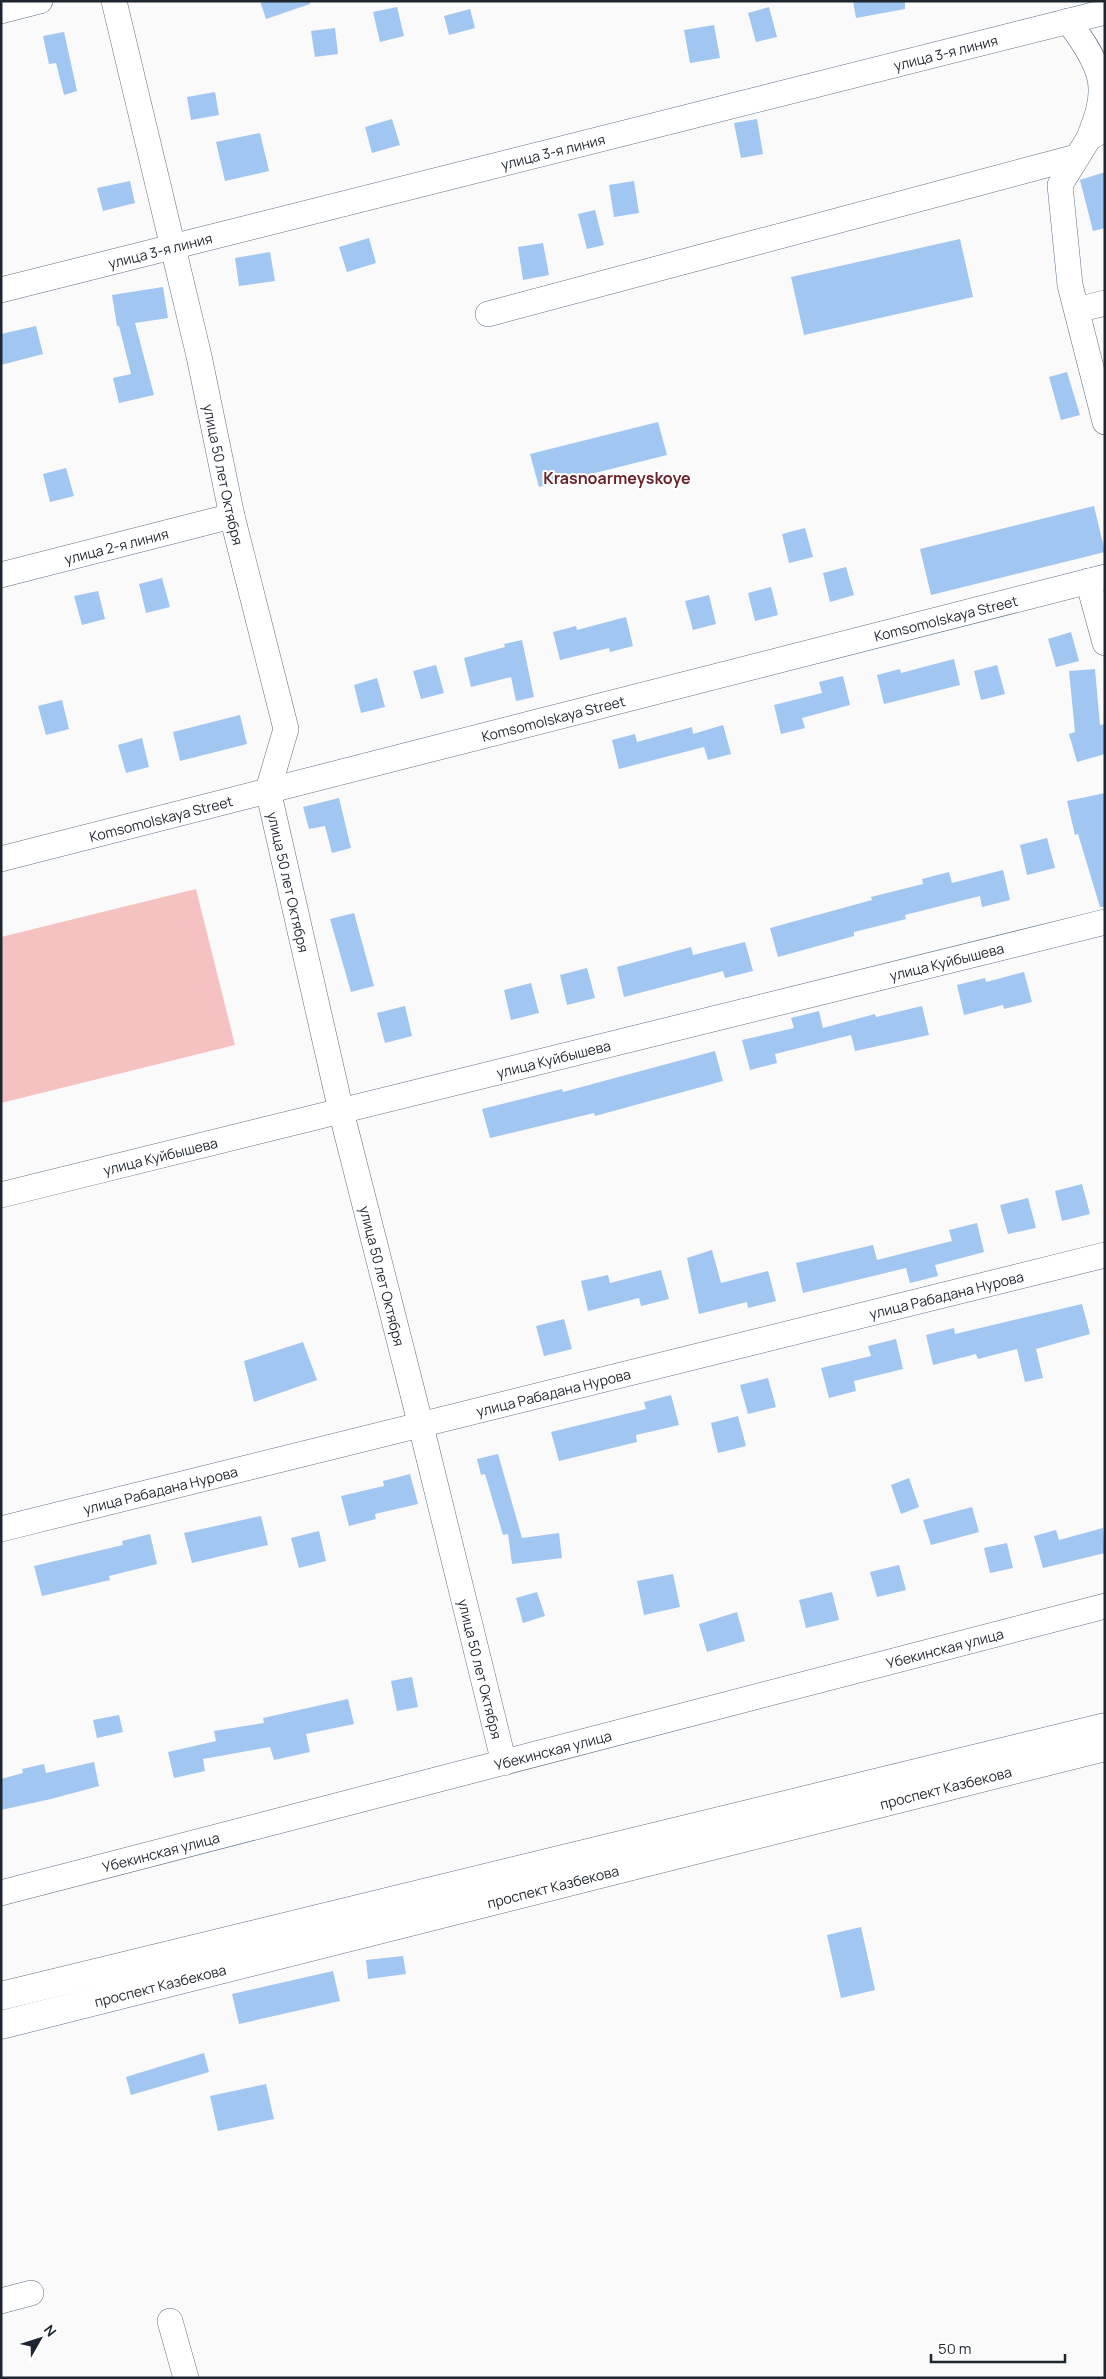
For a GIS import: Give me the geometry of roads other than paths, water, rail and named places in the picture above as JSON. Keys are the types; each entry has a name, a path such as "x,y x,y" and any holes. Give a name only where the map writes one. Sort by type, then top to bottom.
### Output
{"highway":[{"name":"проспект Казбекова","path":"1,1996 1105,1727"},
{"name":"проспект Казбекова","path":"1,2025 1105,1746"}],"street":[{"path":"1,11 40,1"},
{"name":"улица 50 лет Октября","path":"114,1 199,356 232,516 286,729 268,790 341,1111 504,1763"},
{"name":"улица 3-я линия","path":"1,290 1105,12"},
{"path":"1068,21 1080,36 1093,59 1102,87 1090,141 1060,185 1070,285 1105,422"},
{"path":"488,314 1090,141"},
{"path":"1077,310 1105,304"},
{"name":"улица 2-я линия","path":"1,575 232,516"},
{"path":"1096,579 1105,643"},
{"name":"Komsomolskaya Street","path":"1,858 1096,579"},
{"name":"улица Куйбышева","path":"1,1195 1105,922"},
{"name":"улица Рабадана Нурова","path":"1,1529 421,1426 1105,1254"},
{"name":"Убекинская улица","path":"1,1893 1105,1606"},
{"path":"1,2301 31,2292"},
{"path":"170,2321 186,2378"}],"district":[{"name":"Krasnoarmeyskoye","path":"617,478"}]}
